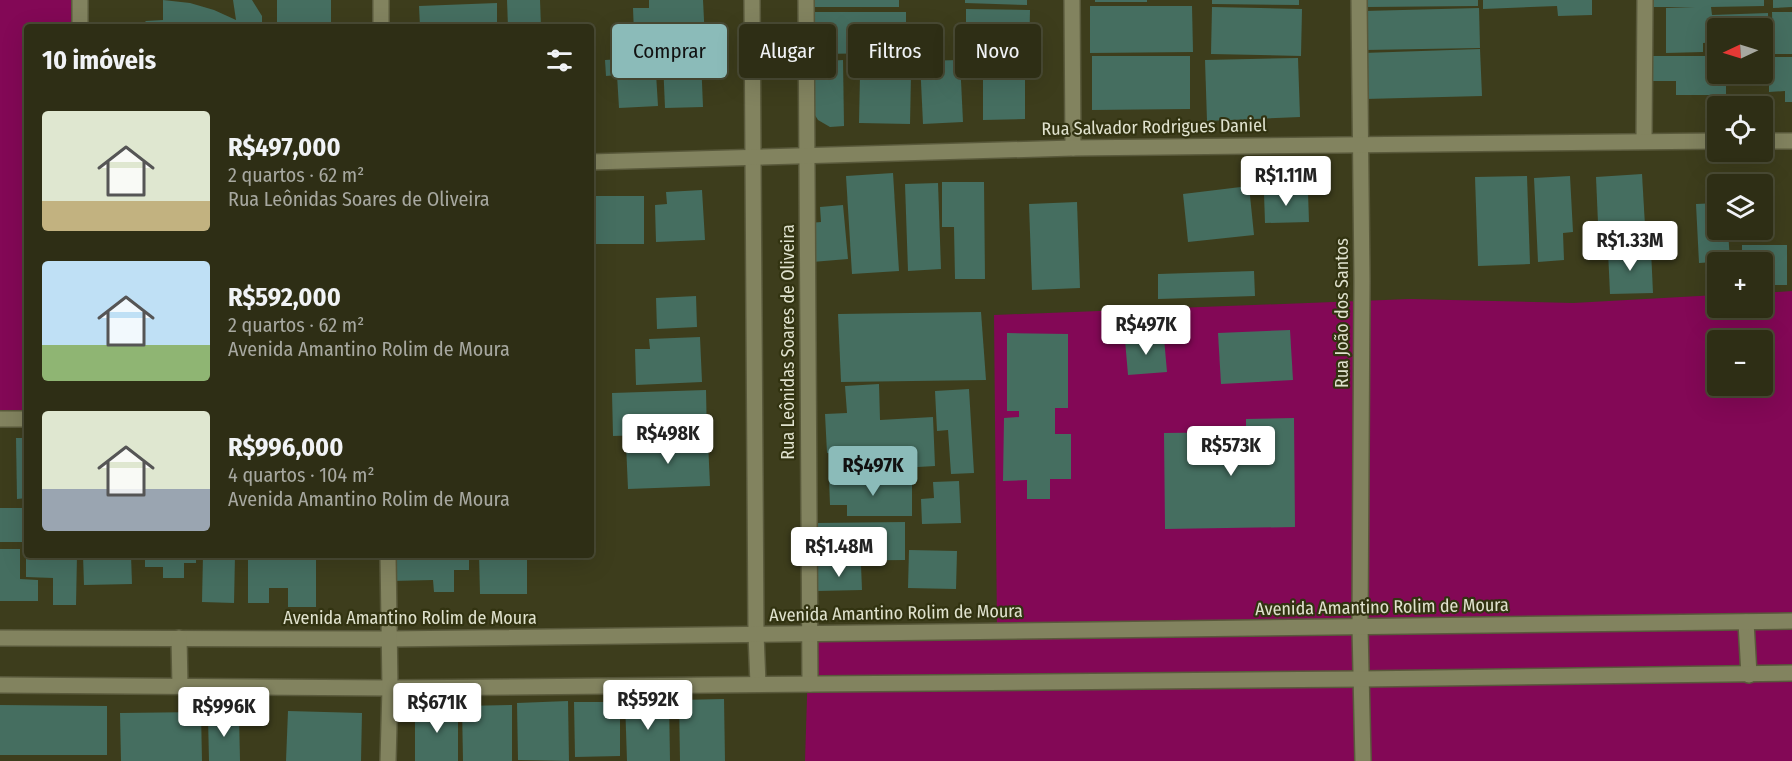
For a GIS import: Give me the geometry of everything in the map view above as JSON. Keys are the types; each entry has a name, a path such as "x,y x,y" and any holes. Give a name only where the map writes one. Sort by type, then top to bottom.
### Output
{"street":[{"path":"80,0 80,24"},
{"path":"381,0 381,24"},
{"name":"Rua Leônidas Soares de Oliveira","path":"752,0 758,684"},
{"name":"Rua Leônidas Soares de Oliveira","path":"806,0 810,684"},
{"path":"1072,0 1073,148"},
{"name":"Rua João dos Santos","path":"1359,0 1362,281 1360,627 1363,761"},
{"path":"1644,140 1646,0"},
{"name":"Rua Salvador Rodrigues Daniel","path":"594,162 1073,148 1707,141"},
{"path":"1773,141 1792,141"},
{"path":"0,419 24,419"},
{"path":"388,558 390,688 388,761"},
{"name":"Avenida Amantino Rolim de Moura","path":"0,638 389,639 1792,621"},
{"path":"1746,622 1749,675"},
{"path":"179,638 180,686"},
{"path":"0,685 390,688 1361,680 1792,673"}],"shaded area":[{"path":"0,0 80,0 80,24 24,24 24,417 0,419"},
{"path":"1792,291 1792,761 805,761 809,634 997,631 994,315 1410,299 1573,303 1707,296 1707,318 1773,318 1773,292"}],"building":[{"path":"163,0 190,3 236,20 233,0 252,0 262,16 262,24 143,24 146,21 163,20"},
{"path":"277,0 331,0 331,24 277,24"},
{"path":"507,0 540,0 541,24 508,24"},
{"path":"649,0 703,0 704,24 634,24 633,8 649,8"},
{"path":"806,0 899,0 899,7 806,7"},
{"path":"965,0 1027,0 1027,5 965,3"},
{"path":"1095,0 1147,0 1147,2 1095,2"},
{"path":"1212,0 1299,0 1299,5 1212,4"},
{"path":"1368,0 1478,0 1478,6 1368,7"},
{"path":"1483,0 1592,0 1592,15 1558,16 1557,6 1483,9"},
{"path":"1648,0 1764,0 1764,6 1711,7 1712,15 1768,13 1768,18 1707,18 1707,43 1703,43 1703,52 1666,53 1666,8 1695,7 1649,7"},
{"path":"1773,0 1792,0 1792,7 1773,8"},
{"path":"497,3 497,24 420,24 419,6"},
{"path":"1090,6 1192,6 1193,52 1090,53"},
{"path":"1212,7 1302,9 1301,56 1211,54"},
{"path":"1479,8 1480,48 1365,50 1364,11"},
{"path":"966,9 1030,10 1030,24 966,24"},
{"path":"808,12 906,12 906,24 848,24 848,54 836,54 836,24 808,24"},
{"path":"1772,12 1792,12 1792,54 1773,54"},
{"path":"1480,49 1482,96 1365,99 1363,53"},
{"path":"1092,56 1190,56 1190,109 1092,110"},
{"path":"1652,56 1707,56 1707,84 1726,84 1726,95 1676,95 1676,81 1653,81"},
{"path":"1773,57 1792,57 1792,102 1785,102 1785,91 1769,92 1769,84 1773,84"},
{"path":"1298,58 1300,117 1207,121 1205,60"},
{"path":"605,60 612,60 612,75 606,76"},
{"path":"836,60 843,60 844,126 830,127 818,120 811,109 810,78 836,78"},
{"path":"943,60 955,60 955,78 961,78 963,122 923,124 921,78 943,78"},
{"path":"617,78 656,78 658,106 619,108"},
{"path":"664,78 702,78 703,107 665,108"},
{"path":"860,78 911,78 910,124 859,123"},
{"path":"983,78 1025,78 1025,119 983,120"},
{"path":"893,173 899,271 852,274 846,176"},
{"path":"1642,174 1646,243 1599,246 1596,177"},
{"path":"1527,176 1530,264 1478,266 1475,177"},
{"path":"1570,176 1573,232 1563,233 1564,260 1538,262 1534,178"},
{"path":"942,182 984,182 985,279 955,279 954,227 942,227"},
{"path":"938,183 941,269 908,271 905,184"},
{"path":"1249,186 1254,235 1188,242 1183,194"},
{"path":"702,190 705,240 656,242 655,205 667,204 666,192"},
{"path":"1308,192 1309,222 1265,223 1264,193"},
{"path":"594,196 644,196 644,244 594,244"},
{"path":"1077,202 1080,288 1032,290 1029,204"},
{"path":"1696,204 1707,204 1707,240 1729,240 1729,252 1707,252 1707,262 1699,263"},
{"path":"843,205 848,259 812,262 809,223 821,222 820,207"},
{"path":"1742,245 1787,245 1787,285 1773,285 1773,252 1742,252"},
{"path":"1651,250 1653,293 1610,294 1608,251"},
{"path":"1254,271 1255,296 1158,299 1158,274"},
{"path":"696,296 697,327 657,329 656,298"},
{"path":"981,312 986,380 841,382 838,314"},
{"path":"1290,330 1293,380 1221,384 1218,333"},
{"path":"1007,333 1068,334 1068,408 1055,408 1055,434 1071,434 1071,479 1050,479 1050,499 1027,499 1027,480 1003,481 1004,418 1019,417 1019,411 1007,411"},
{"path":"700,337 702,382 636,385 635,349 650,349 649,339"},
{"path":"1164,338 1167,372 1128,375 1125,340"},
{"path":"879,384 880,420 933,417 935,466 849,471 848,452 827,453 825,414 847,413 845,386"},
{"path":"969,389 974,473 951,474 948,430 937,431 935,391"},
{"path":"706,390 707,439 678,440 678,434 613,436 612,393"},
{"path":"1294,418 1295,527 1165,529 1164,433 1246,432 1246,419"},
{"path":"16,438 24,438 24,498 17,499"},
{"path":"708,441 710,486 628,489 626,444"},
{"path":"829,479 912,479 912,516 847,516 847,505 830,505"},
{"path":"959,481 961,523 922,524 921,499 934,498 933,482"},
{"path":"0,508 24,508 24,542 0,542"},
{"path":"905,522 905,560 816,561 816,523"},
{"path":"0,549 20,549 20,579 38,580 38,601 0,601"},
{"path":"909,550 957,551 956,589 908,588"},
{"path":"26,558 77,558 76,605 53,605 53,578 26,577"},
{"path":"83,558 131,558 132,584 84,585"},
{"path":"145,558 196,558 196,563 184,563 184,578 163,578 163,567 145,567"},
{"path":"203,558 235,558 234,603 202,602"},
{"path":"248,558 316,558 316,607 288,607 288,588 269,588 269,603 248,603"},
{"path":"391,558 469,558 469,570 454,570 454,592 434,592 433,580 391,581"},
{"path":"479,558 527,558 527,594 480,594"},
{"path":"861,565 862,590 817,591 816,566"},
{"path":"724,699 725,761 680,761 679,700"},
{"path":"669,700 670,761 627,761 625,701"},
{"path":"568,701 569,761 518,760 517,703"},
{"path":"574,702 620,702 620,756 575,757"},
{"path":"0,705 107,706 107,755 0,755"},
{"path":"512,705 512,761 463,761 462,706"},
{"path":"458,706 458,761 415,761 415,707"},
{"path":"288,711 362,713 361,761 286,761"},
{"path":"201,712 202,761 121,761 120,713"},
{"path":"239,715 240,761 209,761 208,716"}]}
